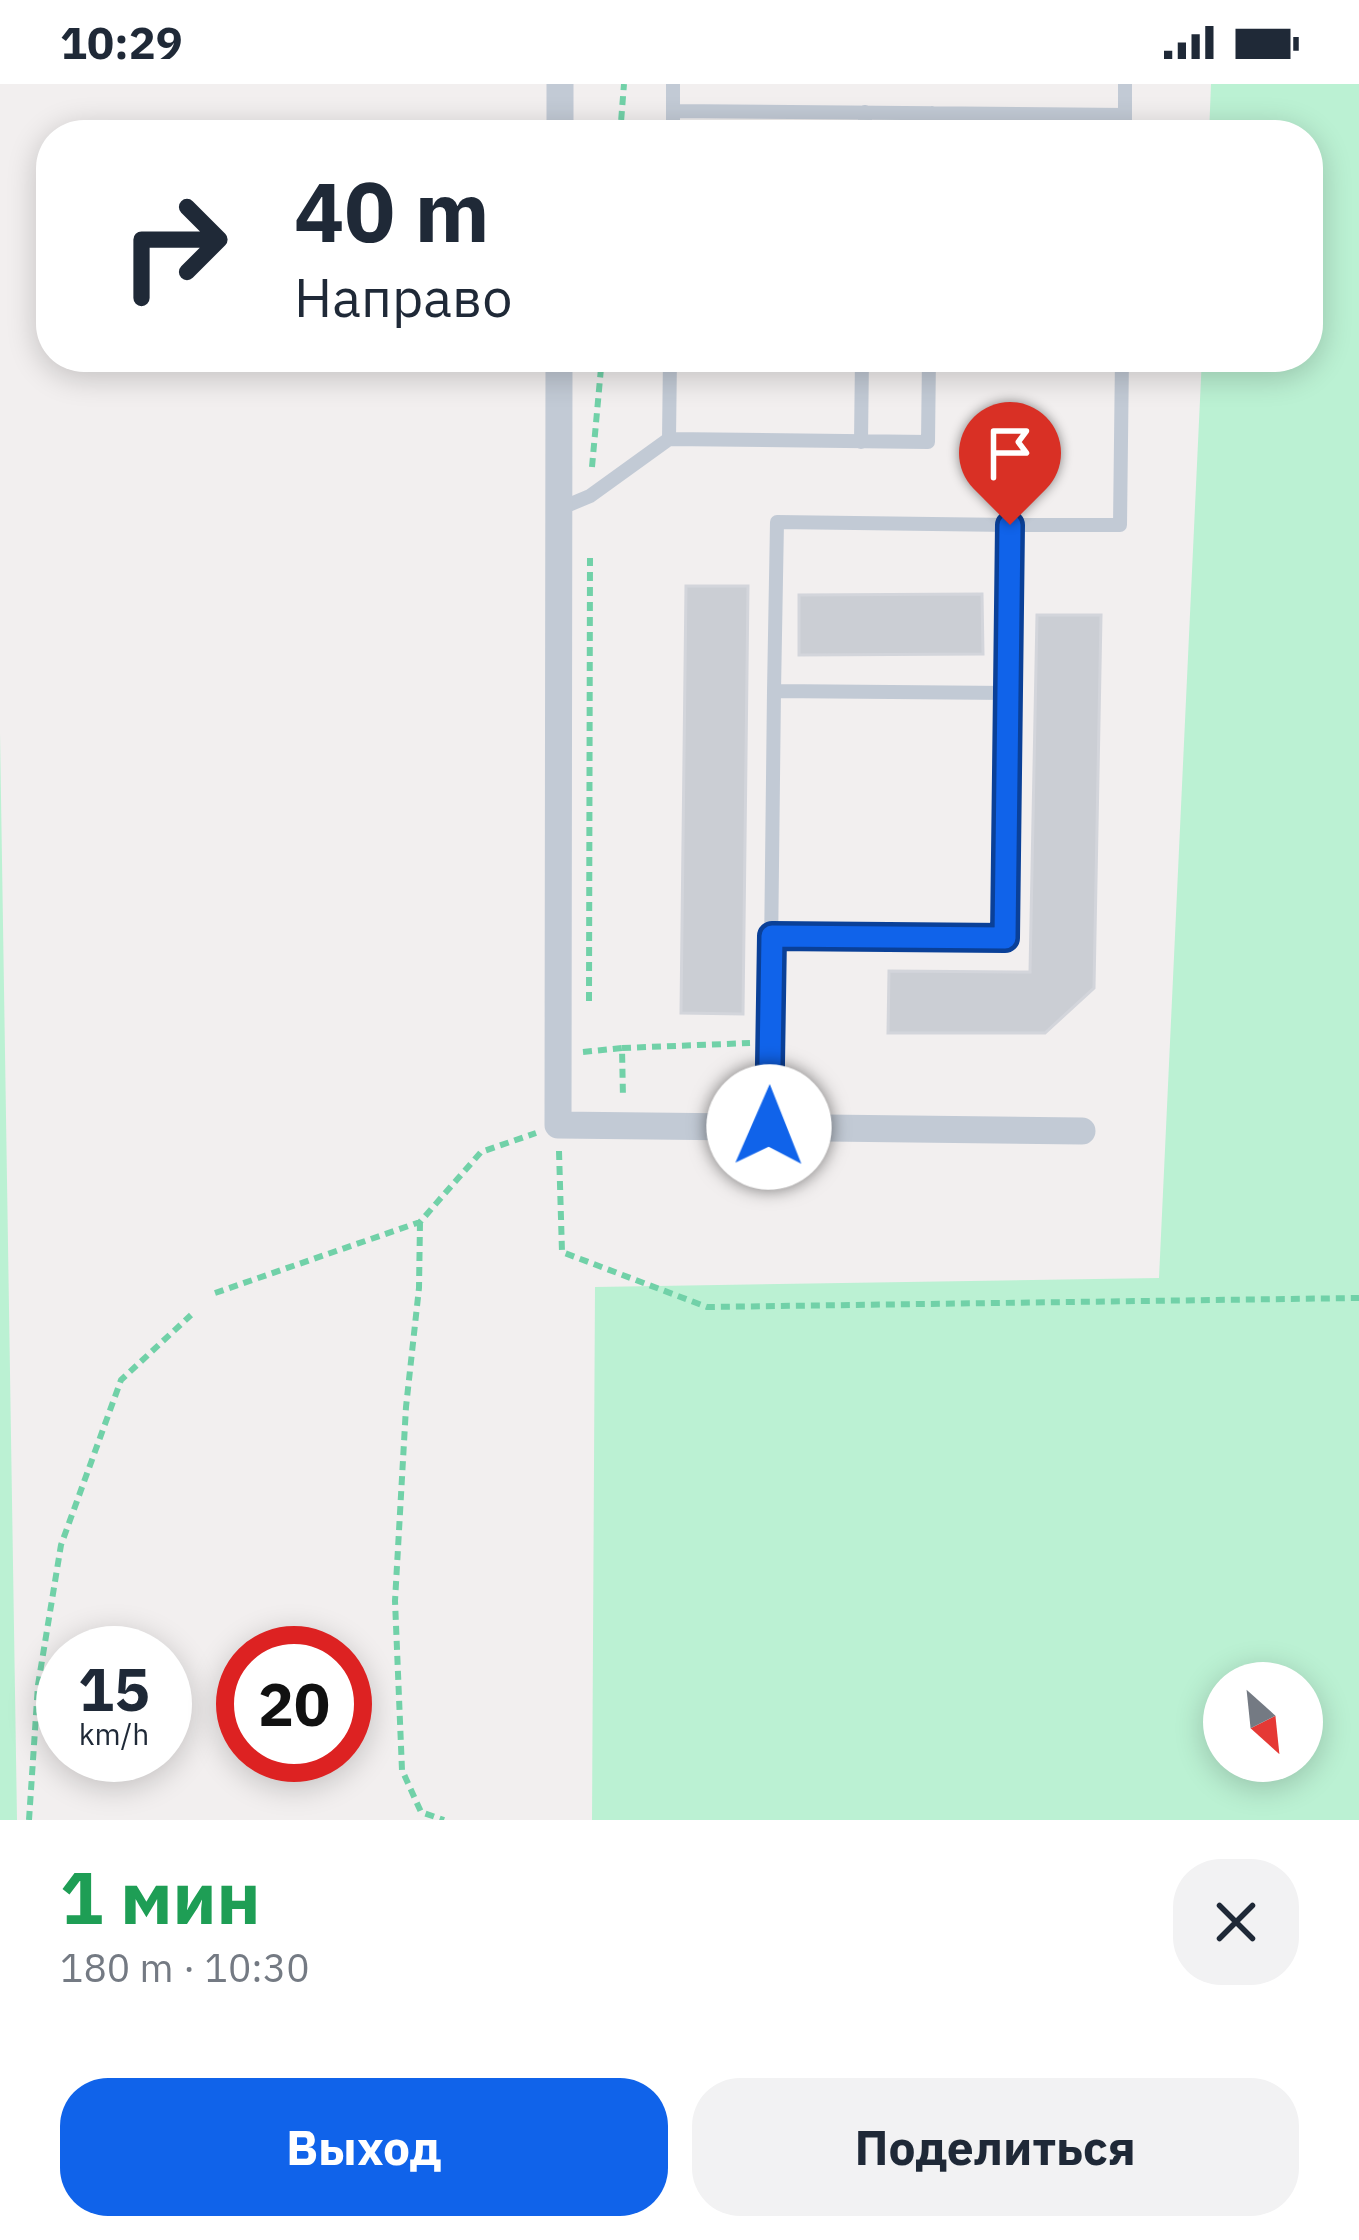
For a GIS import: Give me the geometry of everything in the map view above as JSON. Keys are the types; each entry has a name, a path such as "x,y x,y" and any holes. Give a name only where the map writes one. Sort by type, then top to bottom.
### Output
{"street":[{"path":"560,84 560,120"},
{"path":"559,372 558,1125 1082,1130"}],"lane":[{"path":"673,84 673,120"},
{"path":"1125,120 1126,84"},
{"path":"673,111 1125,115"},
{"path":"865,112 865,120"},
{"path":"932,113 932,120"},
{"path":"669,440 670,372"},
{"path":"861,442 862,372"},
{"path":"558,510 590,496 669,440 928,442 929,372"},
{"path":"769,1127 777,522 1120,525 1122,372"},
{"path":"772,936 1005,938 1010,525"},
{"path":"774,691 1008,693"}],"path":[{"path":"621,120 624,84"},
{"path":"588,1006 592,984 590,496 601,372"},
{"path":"580,1052 770,1042"},
{"path":"622,1048 623,1126"},
{"path":"215,1292 420,1222 481,1152 558,1125 562,1252 707,1306 1359,1298"},
{"path":"420,1222 395,1601 402,1770 421,1812 444,1820"},
{"path":"29,1820 38,1685 61,1545 121,1380 191,1315"}],"green space":[{"path":"1211,84 1359,84 1359,1820 592,1820 595,1287 1159,1278 1201,372 1323,372 1323,120 1210,120"},
{"path":"0,733 17,1820 0,1820"}],"building":[{"path":"686,586 748,586 743,1014 681,1013"},
{"path":"982,594 983,654 799,655 799,595"},
{"path":"1037,615 1101,615 1094,988 1045,1033 888,1033 889,971 1030,972"}],"route":[{"path":"769,1127 772,936 1005,938 1010,525"}]}
